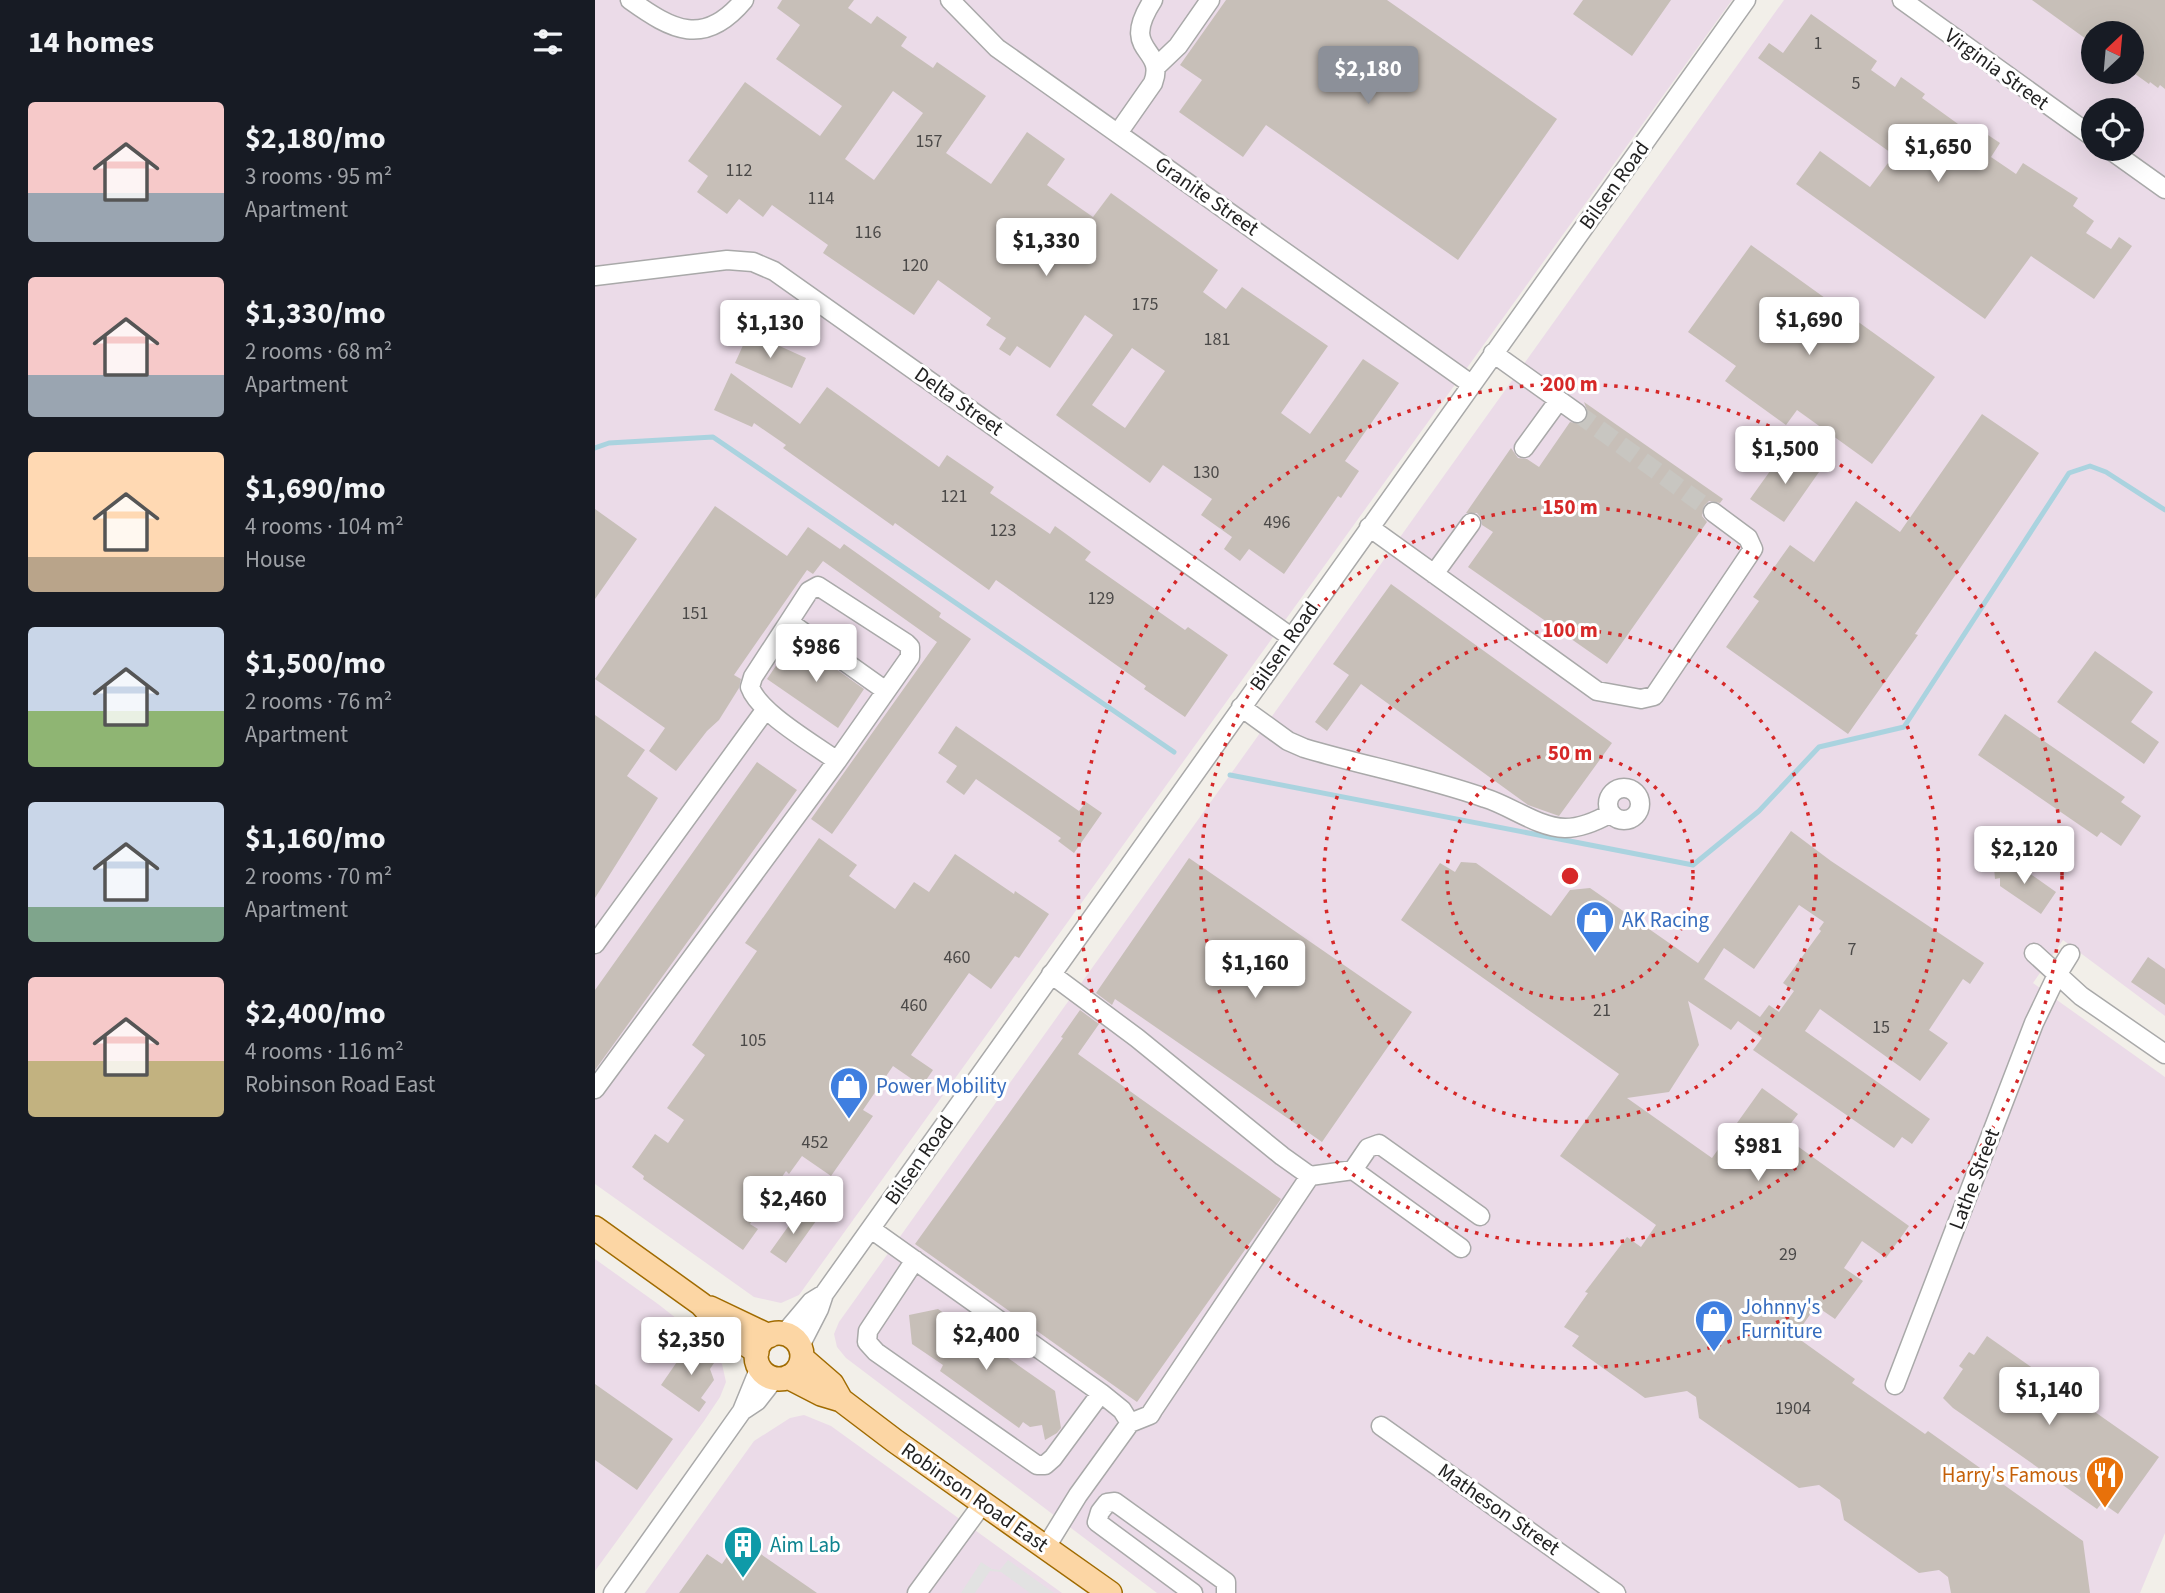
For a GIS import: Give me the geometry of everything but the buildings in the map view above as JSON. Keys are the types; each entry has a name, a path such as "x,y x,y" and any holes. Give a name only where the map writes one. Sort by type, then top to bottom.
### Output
{"main road":[{"name":"Robinson Road East","path":"595,1228 701,1304 723,1328 832,1384 841,1400 1110,1593"}],"street":[{"path":"630,0 673,27 695,29 709,27 721,21 734,12 744,0"},
{"name":"Granite Street","path":"950,0 997,48 1471,384"},
{"path":"1118,133 1153,83 1156,67 1153,58 1141,43 1139,33 1144,15 1153,0"},
{"path":"1156,67 1178,46 1210,0"},
{"name":"Bilsen Road","path":"613,1593 742,1411 757,1401 779,1356 811,1302 824,1294 1746,0"},
{"name":"Virginia Street","path":"1902,0 2081,128"},
{"path":"2126,161 2165,189"},
{"name":"Delta Street","path":"595,276 727,260 753,262 774,271 1291,636"},
{"path":"1493,353 1577,413"},
{"path":"1524,448 1559,400"},
{"path":"1369,527 1597,691 1603,694 1648,698 1654,695 1753,549 1748,538 1713,512"},
{"path":"1434,574 1471,523"},
{"path":"595,1089 838,761 909,657 910,647 906,643 818,586 809,591 750,683 754,697 766,709 838,761"},
{"path":"789,622 886,691"},
{"path":"1241,707 1288,741 1304,748 1470,793 1549,825 1565,828 1584,825 1611,813"},
{"path":"595,944 766,709"},
{"path":"2034,953 2081,996 2165,1054"},
{"name":"Lathe Street","path":"1895,1385 2034,1023 2070,954"},
{"path":"1051,974 1137,1038 1310,1176 1353,1170 1461,1248"},
{"path":"1353,1170 1369,1148 1379,1143 1480,1216"},
{"path":"1046,1547 1078,1495 1130,1423 1150,1415 1310,1176"},
{"path":"871,1228 1101,1393 1122,1410 1130,1423"},
{"path":"915,1260 868,1331 867,1342 876,1352 1037,1465 1045,1465 1053,1458 1101,1393"},
{"name":"Matheson Street","path":"1381,1426 1616,1593"},
{"path":"1078,1495 1100,1512"},
{"path":"1193,1593 1097,1521 1107,1503 1115,1502 1226,1582 1226,1593"},
{"path":"917,1593 983,1503"}],"shaded area":[{"path":"595,0 1732,0 799,1295 781,1303 754,1297 595,1184"},
{"path":"1784,0 2165,0 2165,1016 2063,940 2033,983 2165,1077 2165,1533 2140,1593 1157,1593 846,1358 837,1347 834,1334 839,1322"},
{"path":"595,1259 695,1333 722,1364 726,1382 720,1397 704,1421 595,1571"},
{"path":"804,1415 831,1426 1062,1593 645,1593 754,1441 790,1418"},
{"path":"1008,1560 1054,1593 1030,1593 1001,1572 990,1571 975,1593 961,1593 981,1562 992,1569 1000,1570"}],"waterway":[{"path":"595,448 609,443 713,437 1174,752"},
{"path":"1230,775 1693,865 1759,811 1819,747 1904,727 2069,473 2090,466 2106,472 2165,510"}],"tunnel":[{"path":"1577,413 1713,512"}],"place":[{"name":"AK Racing","path":"1595,954"},
{"name":"Power Mobility","path":"849,1120"},
{"name":"Johnny's Furniture","path":"1714,1353"},
{"name":"Harry's Famous","path":"2105,1509"},
{"name":"Aim Lab","path":"743,1579"}]}
